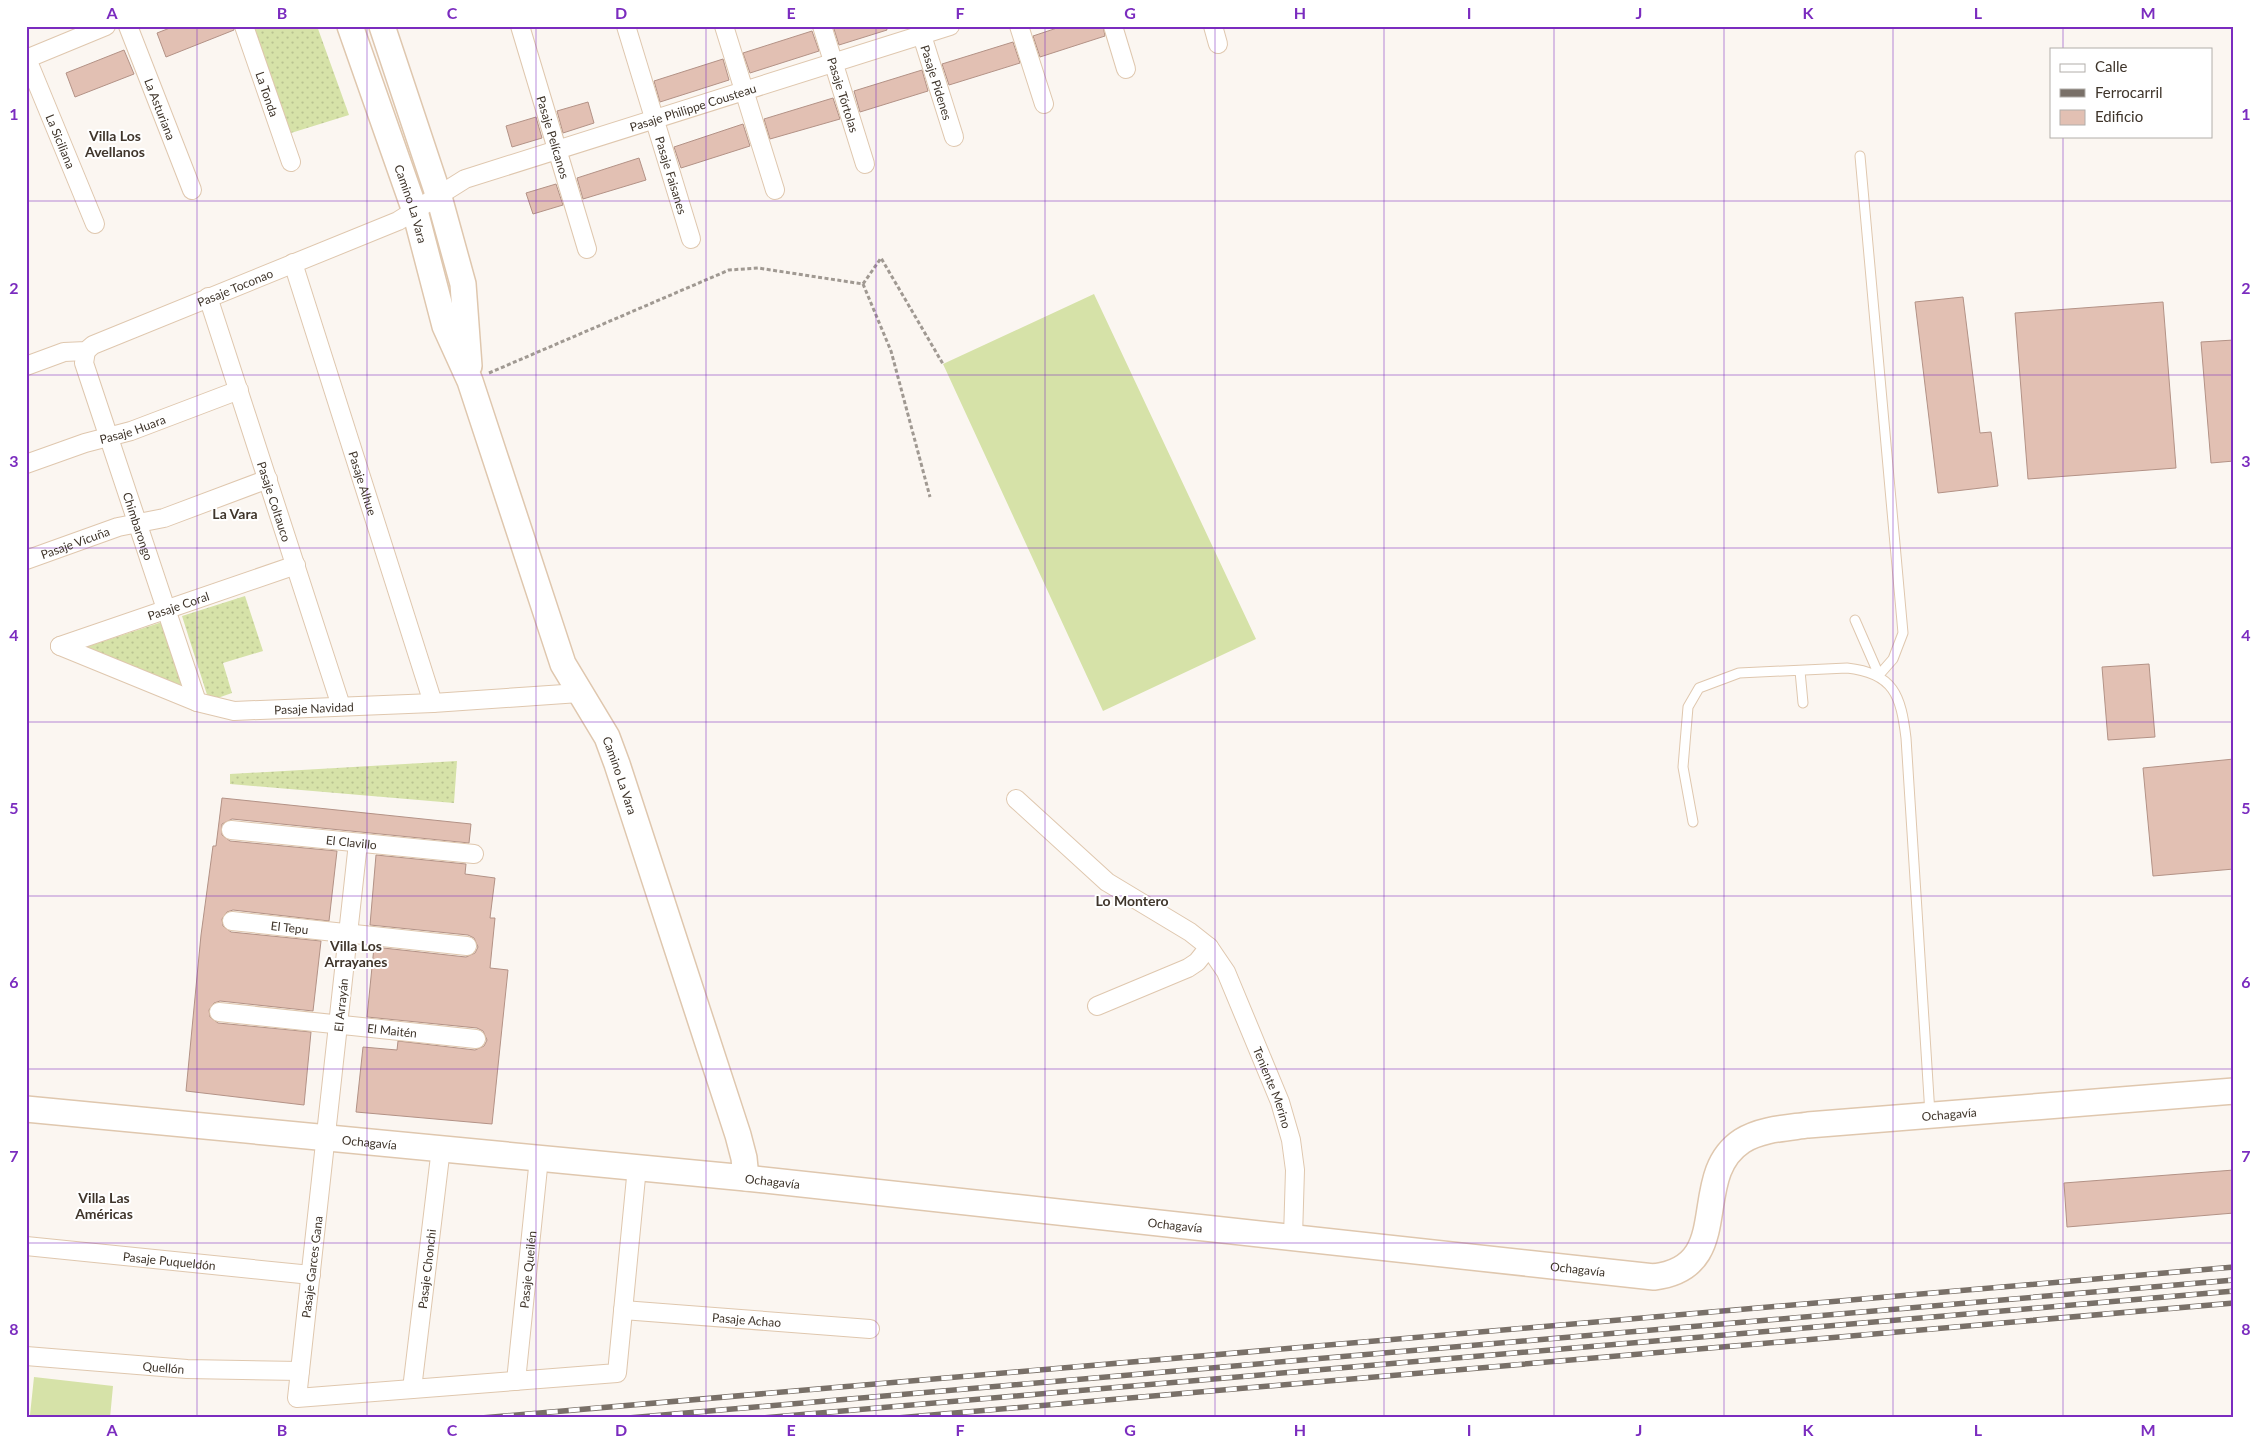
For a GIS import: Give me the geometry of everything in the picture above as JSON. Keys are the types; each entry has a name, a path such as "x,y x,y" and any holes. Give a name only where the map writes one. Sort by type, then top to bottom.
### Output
{"main road":[{"name":"Camino La Vara","path":"350,26 415,211 445,326 470,381 558,648 578,693 602,730 617,764 738,1135 744,1158 746,1178"},
{"name":"Camino La Vara","path":"382,26 440,197 463,284 470,381"},
{"name":"Ochagavía","path":"26,1108 746,1178 1635,1275 1663,1276 1691,1263 1701,1249 1716,1176 1725,1156 1743,1140 1754,1135 1791,1127 2234,1091"}],"street":[{"path":"26,59 106,26"},
{"name":"La Asturiana","path":"128,26 192,190"},
{"name":"La Tonda","path":"244,26 291,162"},
{"name":"Pasaje Pelícanos","path":"520,26 587,249"},
{"name":"Pasaje Faisanes","path":"626,26 691,239"},
{"path":"724,26 775,190"},
{"name":"Pasaje Tórtolas","path":"822,26 865,164"},
{"name":"Pasaje Philippe Cousteau","path":"440,197 465,179 833,63 921,31 950,26"},
{"path":"1019,26 1044,104"},
{"path":"1113,26 1126,69"},
{"path":"1213,26 1218,44"},
{"name":"Pasaje Pidenes","path":"921,31 954,137"},
{"name":"La Siciliana","path":"26,59 95,224"},
{"name":"Pasaje Toconao","path":"26,366 64,352 86,351 93,345 398,220 440,197"},
{"name":"Pasaje Alhue","path":"294,263 433,703"},
{"name":"Pasaje Coltauco","path":"208,297 341,706"},
{"name":"Chimbarongo","path":"86,351 84,363 197,702"},
{"name":"Pasaje Huara","path":"26,464 86,442 130,431 238,390"},
{"name":"Pasaje Vicuña","path":"26,560 118,527 164,518 268,479"},
{"name":"Pasaje Coral","path":"60,646 296,565"},
{"name":"Pasaje Navidad","path":"60,646 197,702 234,710 433,703 578,693"},
{"name":"Teniente Merino","path":"1016,799 1107,882 1190,932 1209,947 1226,972 1280,1102 1291,1140 1295,1170 1293,1237"},
{"name":"El Clavillo","path":"230,830 474,854"},
{"name":"El Arrayán","path":"328,1137 358,843"},
{"name":"El Tepu","path":"232,921 467,946"},
{"path":"1097,1006 1188,968 1197,962 1209,947"},
{"name":"El Maitén","path":"219,1012 476,1039"},
{"name":"Pasaje Garces Gana","path":"328,1137 297,1398 412,1389"},
{"name":"Pasaje Chonchi","path":"412,1389 441,1148"},
{"name":"Pasaje Queilén","path":"516,1381 539,1158"},
{"path":"412,1389 617,1372 637,1167"},
{"name":"Pasaje Puqueldón","path":"26,1246 311,1276"},
{"name":"Pasaje Achao","path":"623,1310 870,1329"},
{"name":"Quellón","path":"26,1356 187,1369 300,1371"}],"lane":[{"path":"1860,156 1903,633 1893,659 1879,675"},
{"path":"1855,620 1879,675 1893,689 1900,700 1906,738 1930,1115"},
{"path":"1693,822 1683,767 1688,707 1699,688 1739,673 1847,668 1862,669 1879,675"},
{"path":"1800,671 1803,703"}],"path":[{"path":"863,284 881,258 943,364"},
{"path":"470,381 729,270 758,268 863,284"},
{"path":"863,284 891,351 930,497"}],"green space":[{"path":"252,26 317,26 349,115 291,133"},
{"path":"1094,294 1256,639 1103,711 943,364"},
{"path":"245,596 263,651 223,663 232,693 209,701 182,616"},
{"path":"162,622 182,686 83,648"},
{"path":"457,761 454,803 230,784 230,774"},
{"path":"34,1377 113,1386 110,1418 55,1418 30,1415"}],"building":[{"path":"175,26 234,26 234,30 166,57 157,33"},
{"path":"833,26 886,26 887,30 839,45"},
{"path":"1063,26 1103,26 1105,36 1040,57 1033,36"},
{"path":"812,31 819,51 750,73 743,53"},
{"path":"1013,42 1020,63 949,85 942,64"},
{"path":"124,50 134,74 75,97 66,73"},
{"path":"723,59 729,80 660,102 654,81"},
{"path":"922,70 928,91 860,112 854,91"},
{"path":"833,98 840,119 770,139 764,119"},
{"path":"588,102 594,123 563,133 557,111"},
{"path":"536,117 542,138 512,147 506,126"},
{"path":"743,124 750,146 681,168 674,147"},
{"path":"639,158 646,180 583,199 577,178"},
{"path":"556,184 563,205 533,214 526,193"},
{"path":"1963,297 1980,433 1991,432 1998,486 1938,493 1915,302"},
{"path":"2163,302 2176,468 2028,479 2015,313"},
{"path":"2234,340 2234,461 2211,463 2201,342"},
{"path":"2149,664 2155,737 2108,740 2102,667"},
{"path":"2234,759 2234,869 2153,876 2143,768"},
{"path":"222,798 471,824 469,843 232,819 222,824 222,835 230,841 337,851 329,921 233,910 227,912 222,919 223,926 231,932 321,941 313,1011 220,1001 214,1003 209,1010 210,1017 218,1023 311,1032 304,1105 186,1091 201,935 213,846 216,846"},
{"path":"376,855 466,864 465,874 495,878 490,918 495,918 490,968 508,970 492,1124 356,1112 363,1047 397,1050 398,1041 475,1050 484,1046 487,1040 483,1031 477,1028 367,1017 374,947 466,957 475,953 478,947 474,938 468,935 370,925"},
{"path":"2234,1170 2234,1213 2067,1227 2064,1183"}],"railway":[{"path":"481,1418 2234,1267"},
{"path":"628,1418 2234,1280"},
{"path":"761,1418 2234,1291"},
{"path":"897,1418 2234,1303"}],"district":[{"name":"Villa Los Avellanos","path":"115,144"},
{"name":"La Vara","path":"235,513"},
{"name":"Lo Montero","path":"1132,900"},
{"name":"Villa Los Arrayanes","path":"356,954"},
{"name":"Villa Las Américas","path":"104,1206"}]}
